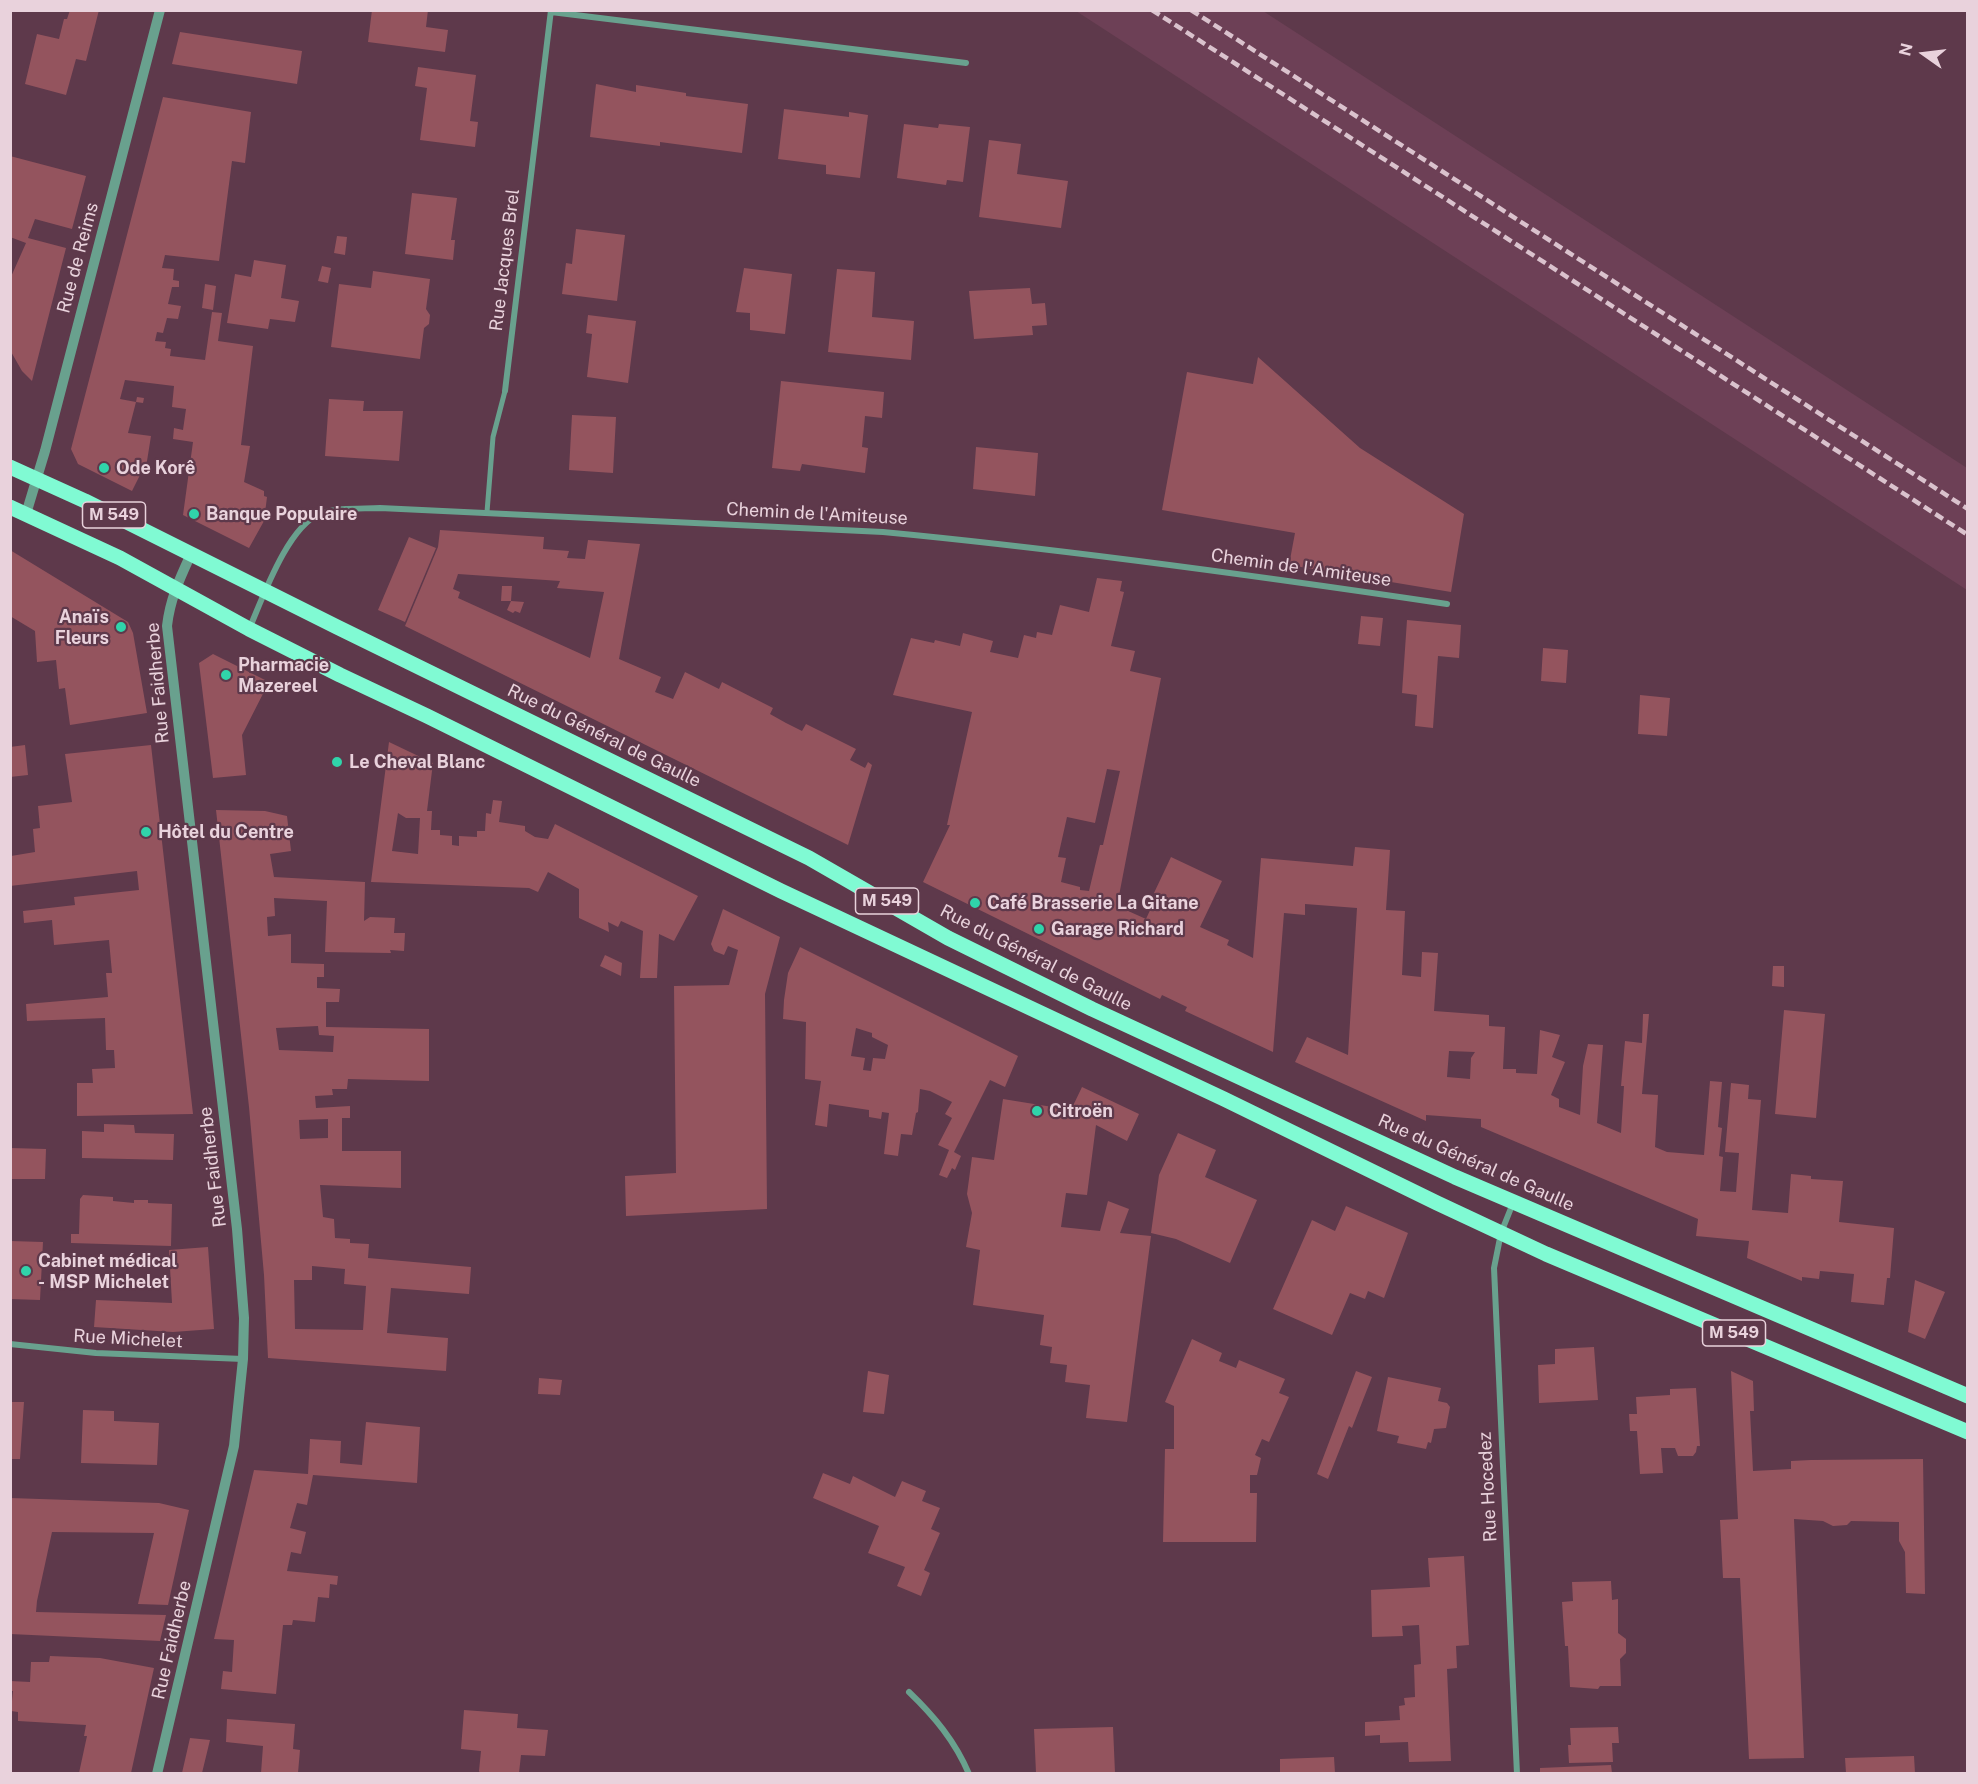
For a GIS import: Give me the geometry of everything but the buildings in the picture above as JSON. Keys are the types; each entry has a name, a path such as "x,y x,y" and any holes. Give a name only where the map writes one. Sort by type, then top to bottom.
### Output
{"main road":[{"name":"Rue du Général de Gaulle","path":"10,467 37,478 809,858 987,958 1103,1014 1362,1135 1513,1202 1968,1395"},
{"name":"M 549","path":"10,507 120,558 249,629 340,675 781,891 1203,1089 1501,1233 1968,1432"}],"street":[{"name":"Rue de Reims","path":"26,514 160,10"},
{"path":"551,11 966,63"},
{"name":"Rue Jacques Brel","path":"487,512 493,437 505,391 551,11"},
{"name":"Chemin de l'Amiteuse","path":"249,629 287,546 302,527 318,515 344,509 380,508 883,532 965,539 1290,580 1446,604"},
{"name":"Rue Faidherbe","path":"157,1773 234,1446 243,1359 244,1318 237,1229 167,626 175,588 191,554"},
{"name":"Rue Hocedez","path":"1513,1202 1501,1233 1494,1268 1517,1773"},
{"name":"Rue Michelet","path":"10,1344 96,1353 243,1359"},
{"path":"909,1692 932,1714 948,1734 969,1773"}],"shaded area":[{"path":"1076,11 1263,11 1967,468 1967,590"}],"railway":[{"path":"1152,10 1968,535"},
{"path":"1191,10 1968,509"}],"place":[{"name":"Ode Korê","path":"104,468"},
{"name":"Banque Populaire","path":"194,514"},
{"name":"Anaïs Fleurs","path":"121,627"},
{"name":"Pharmacie Mazereel","path":"226,675"},
{"name":"Le Cheval Blanc","path":"337,762"},
{"name":"Hôtel du Centre","path":"146,832"},
{"name":"Café Brasserie La Gitane","path":"975,903"},
{"name":"Garage Richard","path":"1039,929"},
{"name":"Citroën","path":"1037,1111"},
{"name":"Cabinet médical - MSP Michelet","path":"26,1271"}]}
